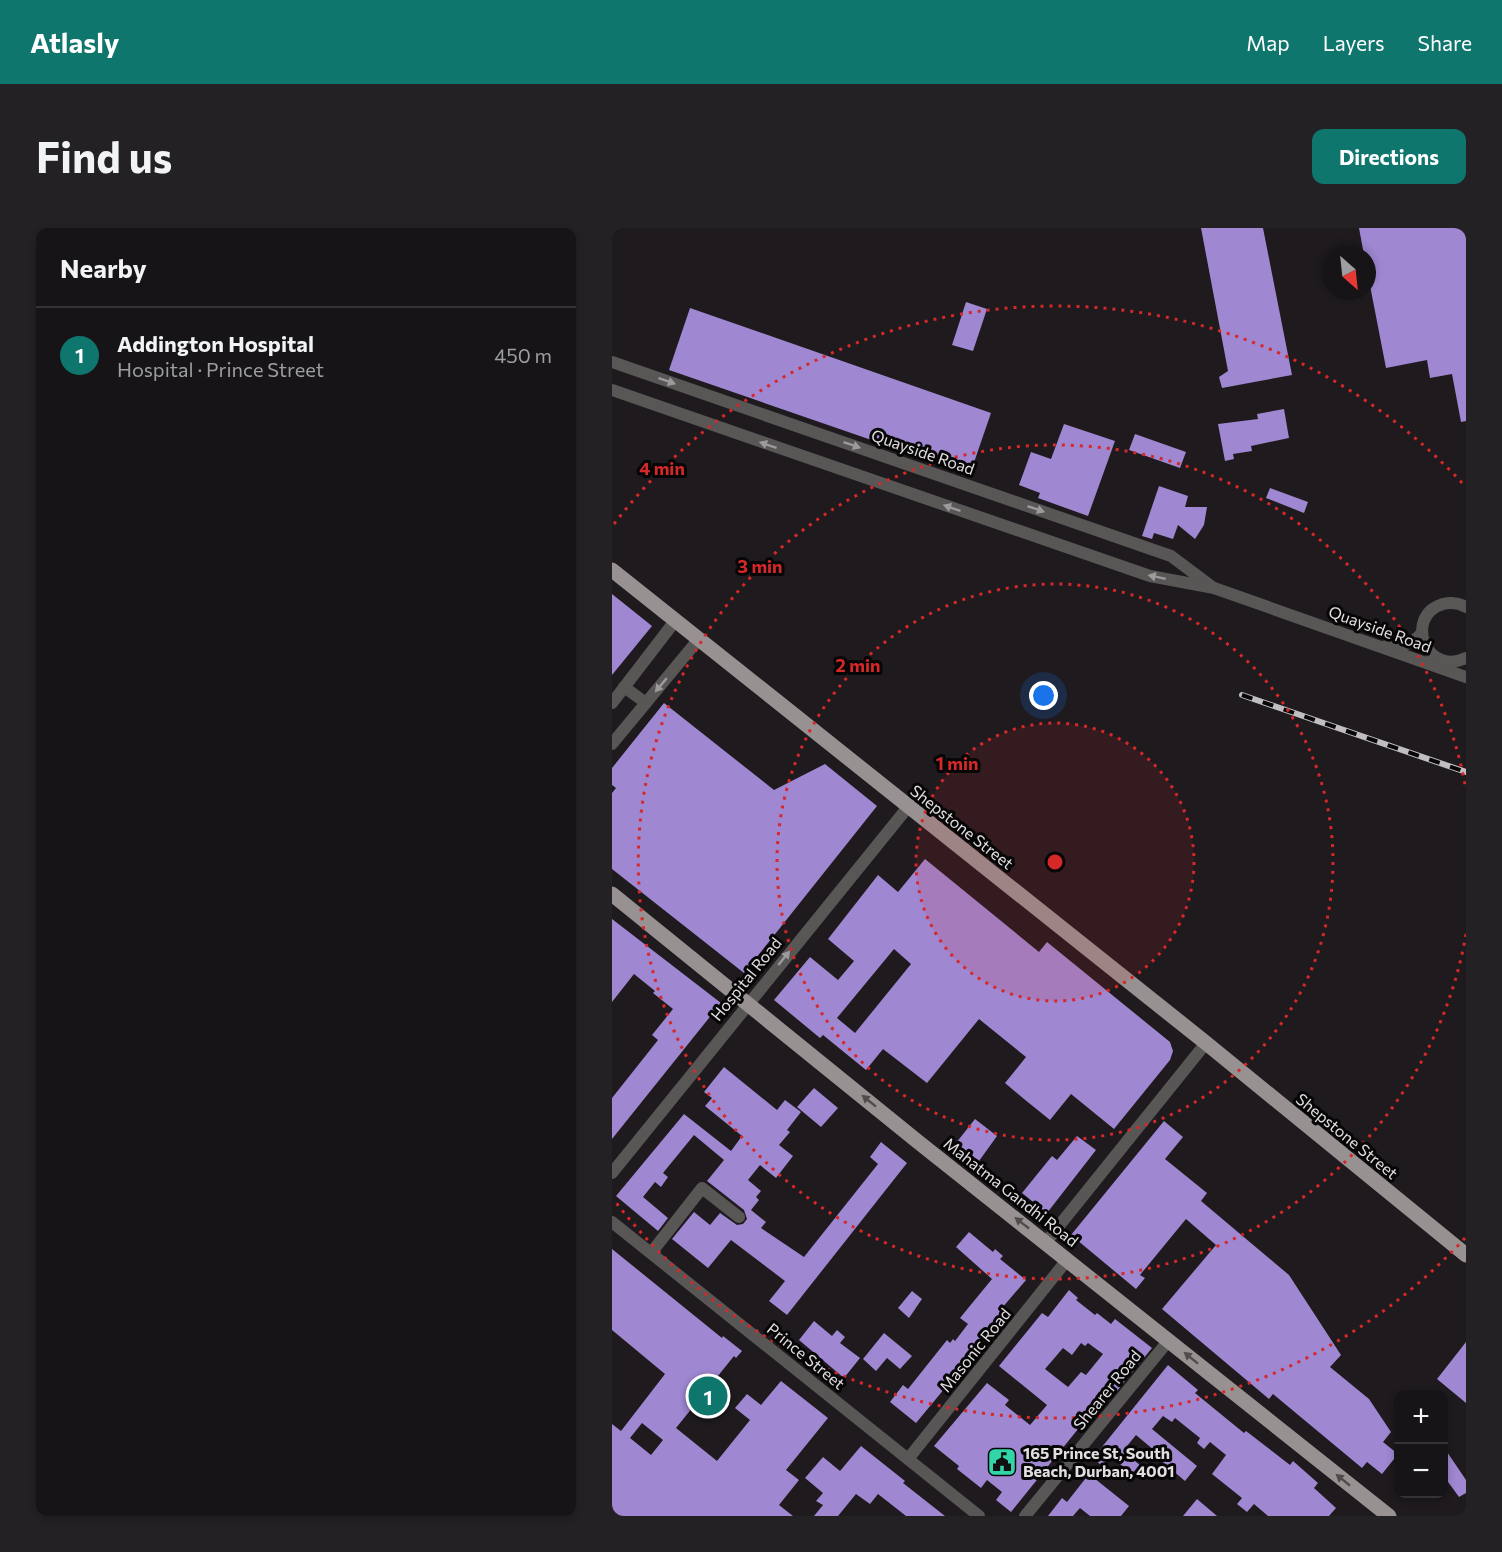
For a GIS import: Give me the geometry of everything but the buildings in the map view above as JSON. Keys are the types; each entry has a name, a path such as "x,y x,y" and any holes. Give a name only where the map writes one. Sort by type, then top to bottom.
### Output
{"main road":[{"name":"Shepstone Street","path":"612,570 1206,1043 1466,1255"},
{"name":"Mahatma Gandhi Road","path":"612,894 1389,1516"}],"street":[{"name":"Quayside Road","path":"612,362 1171,556 1214,588"},
{"name":"Quayside Road","path":"612,390 1150,576 1214,588 1466,677"},
{"path":"1453,672 1428,651 1422,633 1425,619 1438,606 1447,603 1465,605"},
{"path":"612,703 675,621"},
{"path":"1382,646 1405,646 1422,633"},
{"path":"612,744 698,639"},
{"path":"1419,660 1438,659 1450,662 1466,658"},
{"path":"624,687 646,703"},
{"name":"Hospital Road","path":"612,1173 908,807"},
{"path":"1046,1242 1206,1043"},
{"path":"651,1253 702,1188 739,1217"},
{"name":"Prince Street","path":"612,1222 979,1516"},
{"name":"Masonic Road","path":"908,1460 1067,1260"},
{"name":"Shearer Road","path":"1025,1516 1169,1340"}],"railway":[{"path":"1242,695 1466,772"}],"place":[{"name":"Addington Hospital","path":"708,1396"},
{"name":"165 Prince St, South Beach, Durban, 4001","path":"1002,1462"}]}
